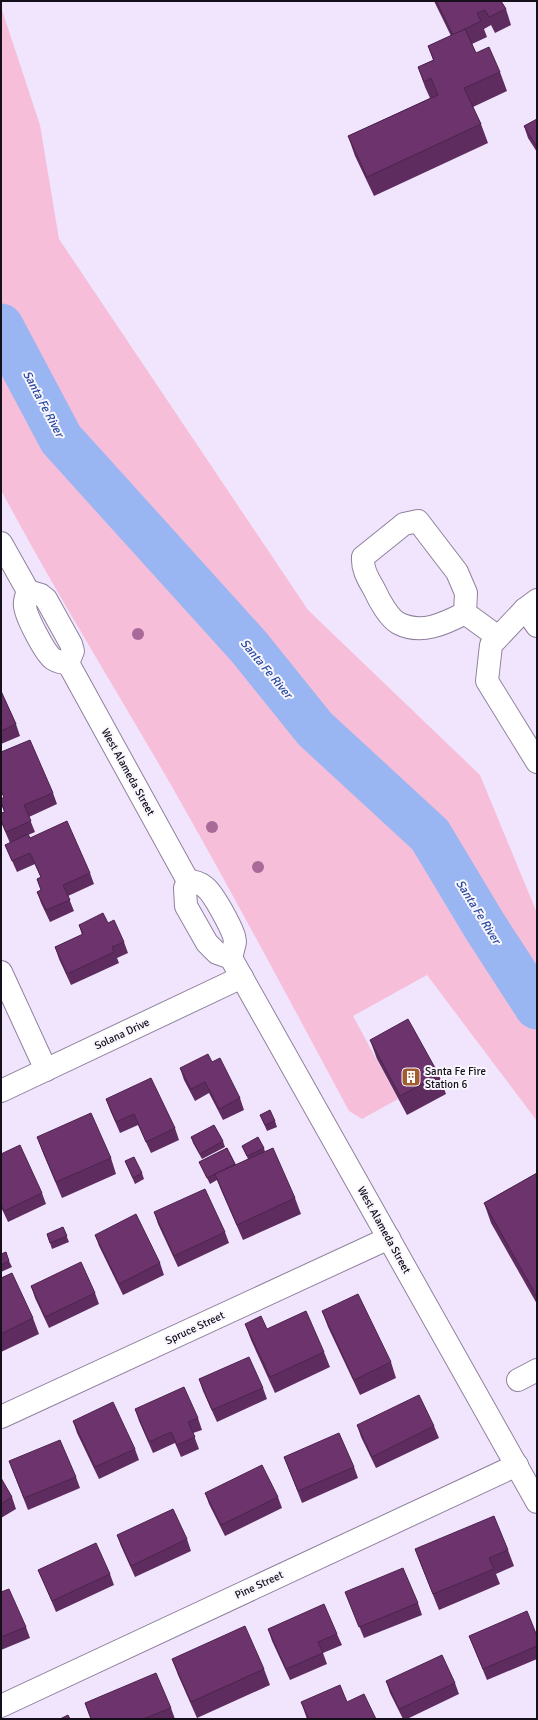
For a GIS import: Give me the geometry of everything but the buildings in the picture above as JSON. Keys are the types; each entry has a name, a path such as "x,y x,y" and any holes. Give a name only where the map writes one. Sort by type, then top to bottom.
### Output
{"street":[{"path":"418,521 457,572 466,593 465,613 430,628 411,627 397,623 382,605 362,567 363,557 404,524 418,521"},
{"name":"West Alameda Street","path":"1,543 28,591 25,606 27,614 48,654 54,660 62,663 68,663 188,881 185,888 186,906 207,943 217,953 231,958 242,976 537,1502"},
{"path":"533,612 498,637 491,645 487,681 537,762"},
{"path":"465,613 498,637"},
{"path":"1,972 46,1070"},
{"name":"Solana Drive","path":"1,1091 242,976"},
{"name":"Spruce Street","path":"1,1417 389,1238"},
{"name":"Pine Street","path":"1,1706 517,1465"}],"shaded area":[{"path":"1,7 40,125 59,239 308,610 480,775 537,913 537,1121 427,975 353,1016 398,1099 362,1119 349,1111 194,825 63,601 1,490"}],"waterway":[{"name":"Santa Fe River","path":"1,326 61,439 249,647 315,729 430,835 484,925 537,1007"}],"place":[{"name":"Santa Fe Fire Station 6","path":"411,1077"}]}
